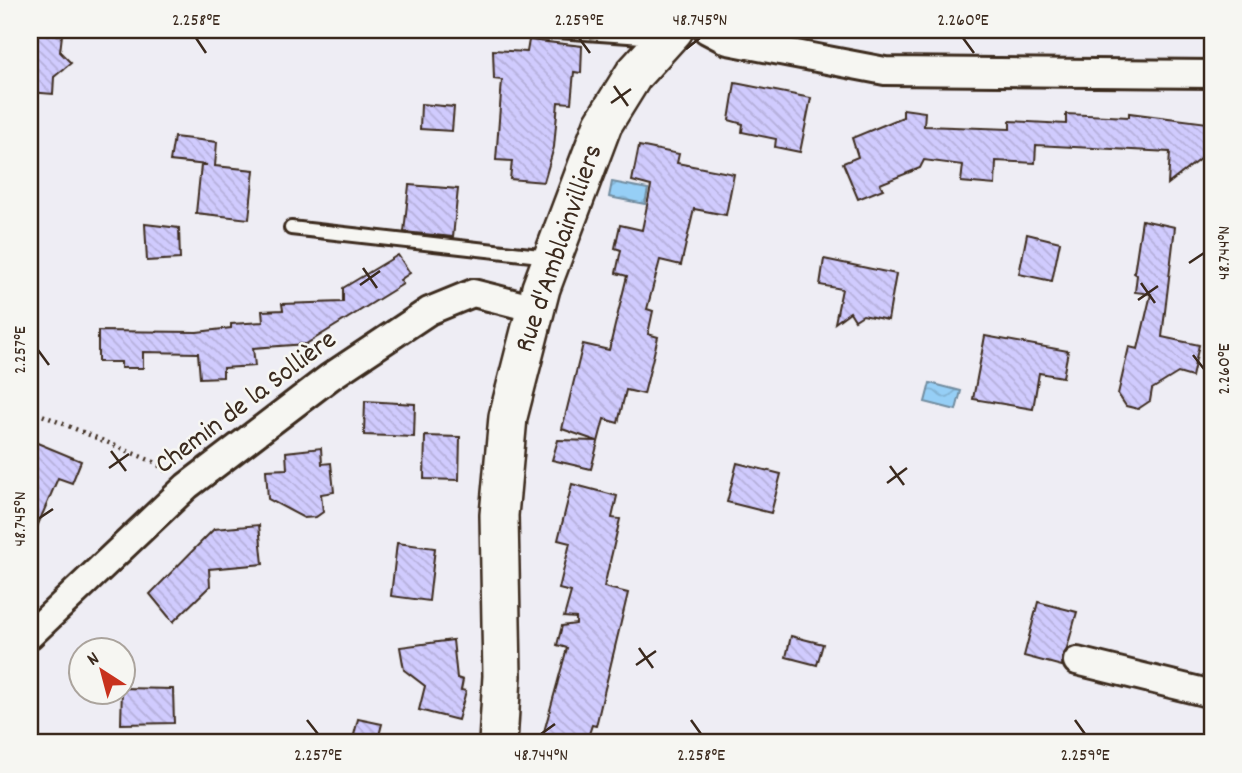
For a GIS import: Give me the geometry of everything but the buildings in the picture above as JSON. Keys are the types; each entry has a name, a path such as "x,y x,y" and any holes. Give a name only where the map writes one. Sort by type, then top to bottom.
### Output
{"street":[{"path":"707,30 727,41 885,71 1212,74"},
{"name":"Rue d'Amblainvilliers","path":"498,743 502,676 499,515 508,417 552,257 603,124 634,74 669,34"},
{"name":"Chemin de la Sollière","path":"30,635 187,486 330,377 429,311 473,293 536,309"},
{"path":"1077,661 1212,695"}],"lane":[{"path":"543,30 669,34"},
{"path":"291,228 552,257"}],"path":[{"path":"30,410 154,462 187,486"}],"water":[{"path":"612,182 648,189 645,204 609,197"},
{"path":"930,383 961,391 956,410 925,402"}]}
